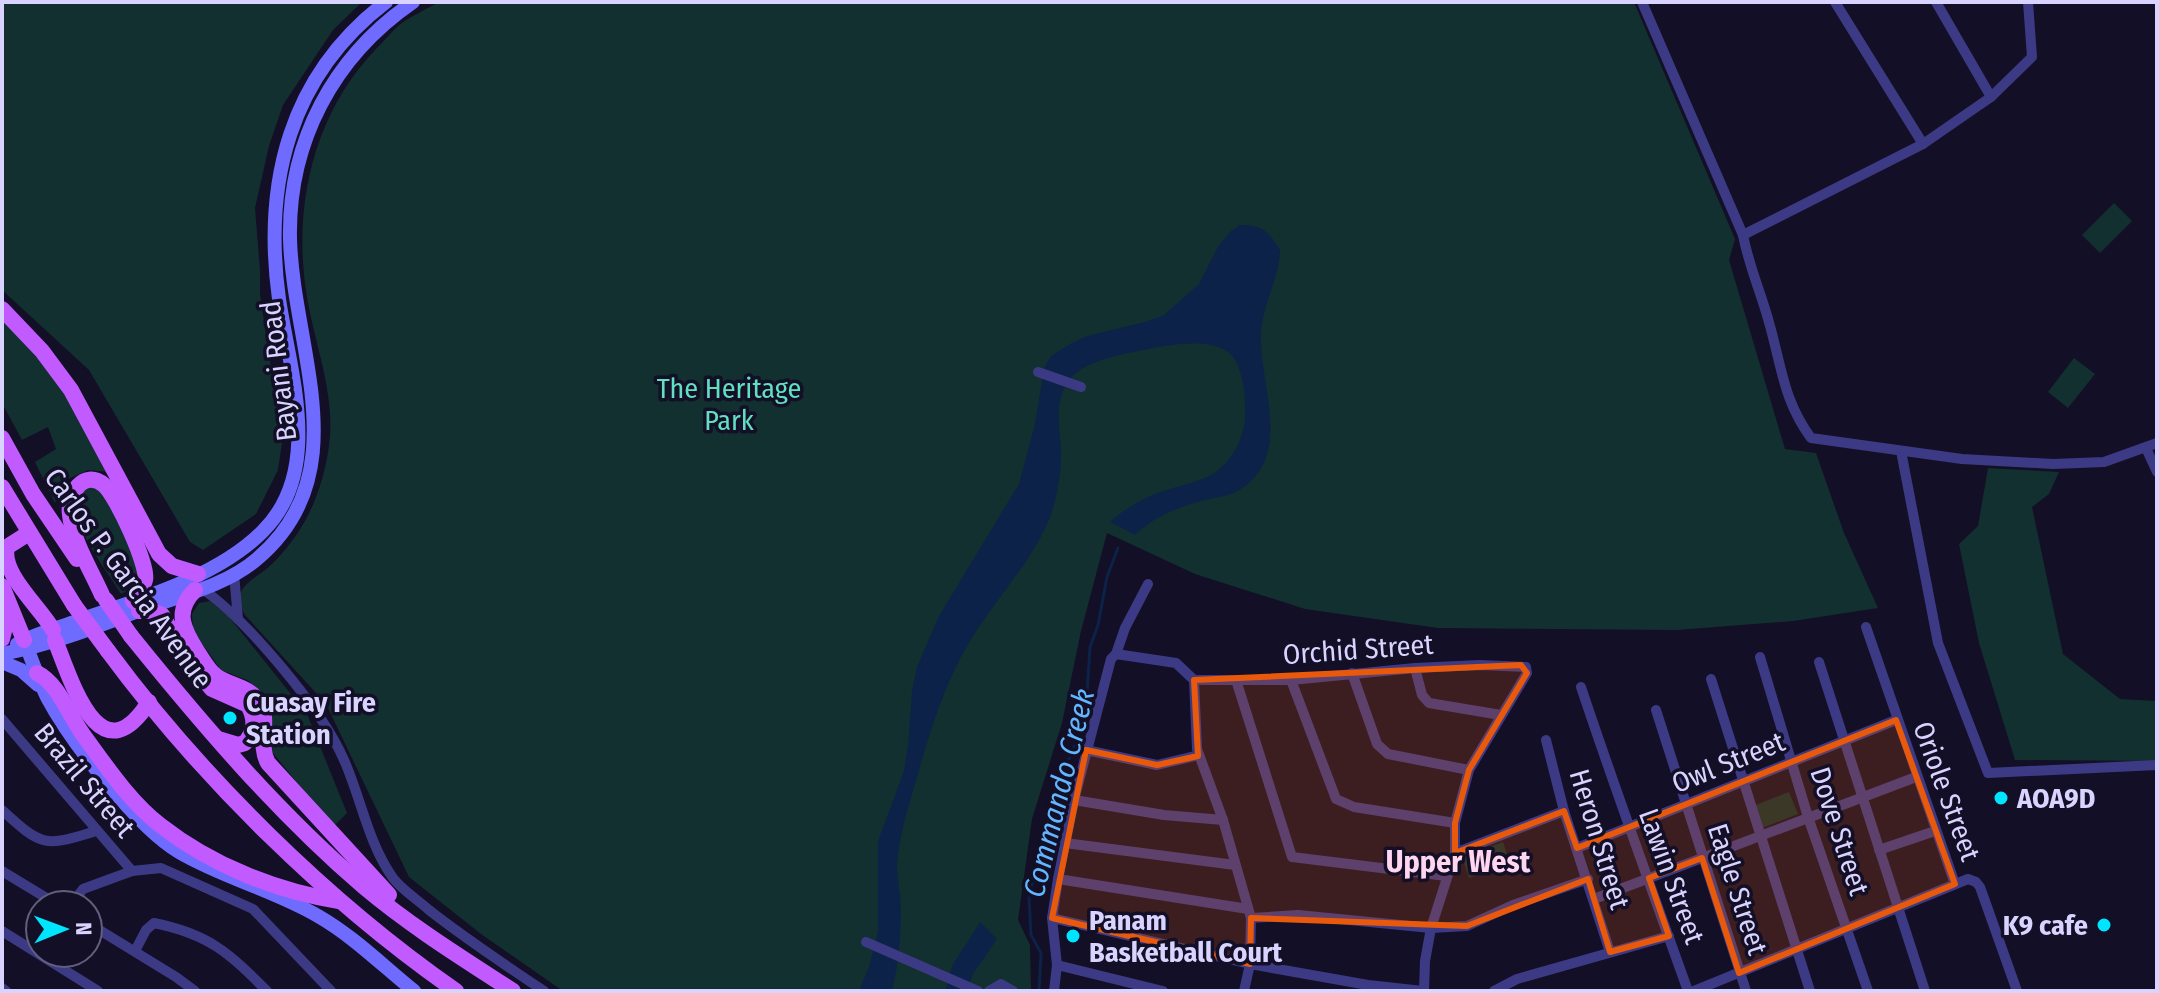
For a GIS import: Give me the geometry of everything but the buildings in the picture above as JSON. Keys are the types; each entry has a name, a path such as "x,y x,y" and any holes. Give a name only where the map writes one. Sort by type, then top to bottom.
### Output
{"main road":[{"name":"Bayani Road","path":"198,584 264,531 277,514 295,471 298,423 276,271 275,199 279,170 297,116 314,83 357,26 386,2"},
{"name":"Bayani Road","path":"2,653 234,574 261,556 292,520 304,496 315,448 313,398 292,267 290,236 296,170 312,120 328,88 368,38 413,2"},
{"path":"2,309 50,360 79,401 159,554 198,584 182,610 184,630 211,672 259,701 264,719 263,750 271,768 417,925"},
{"name":"Carlos P. Garcia Avenue","path":"2,438 33,494 131,636 217,739 365,887 513,991"},
{"path":"104,598 70,516 73,490 83,481 91,479 103,483 112,494 144,562 146,578 136,606 162,615 189,662 212,689 248,705 254,721 245,743 238,745 217,739"},
{"name":"Carlos P. Garcia Avenue","path":"2,487 74,605 202,765 341,902 456,991"},
{"path":"29,533 7,547 5,561 18,585 54,635 73,686 102,729 112,732 128,727 149,702"},
{"path":"2,587 6,618 2,639"},
{"path":"2,587 46,695 65,726 122,800 161,840 216,871 322,918 414,991"},
{"path":"2,662 25,673 46,695"},
{"path":"37,673 48,678 83,734 126,790 158,823 212,859 299,895 341,902"},
{"path":"319,881 337,862"}],"street":[{"path":"1642,2 1743,235 1790,404 1811,438 1962,459 2087,464 2104,462 2152,445 2157,472"},
{"path":"1835,2 1923,144"},
{"path":"1936,2 1991,97"},
{"path":"1743,235 1923,144 1991,97 2032,57 2028,2"},
{"path":"357,26 368,38"},
{"path":"275,199 293,202"},
{"path":"1038,372 1081,387"},
{"path":"1901,451 1938,643 1988,773 2157,765"},
{"path":"234,574 239,621"},
{"path":"198,584 239,621 307,699 323,722 344,759 359,806 393,878 450,927 544,991"},
{"path":"1054,991 1057,965 1052,918 1074,800 1114,656 1148,584"},
{"name":"Oriole Street","path":"1866,627 1955,884 1968,879 1980,887 2017,991"},
{"path":"1114,656 1176,663 1194,680 1194,725 1199,755 1223,820 1249,913 1250,964 1244,991"},
{"name":"Dove Street","path":"1760,657 1808,817 1868,991"},
{"path":"1819,662 1925,991"},
{"name":"Orchid Street","path":"1194,680 1291,680 1480,665 1526,667 1527,673 1501,715"},
{"path":"1052,918 1367,988 1423,991 1431,928 1455,853 1455,823 1469,770 1501,715 1429,703 1422,695 1415,668"},
{"path":"1352,673 1377,744 1388,754 1469,770"},
{"path":"1711,679 1810,991"},
{"path":"1236,680 1292,857 1446,876"},
{"path":"1291,680 1336,799 1354,807 1455,823"},
{"name":"Lawin Street","path":"1581,687 1688,991"},
{"name":"Eagle Street","path":"1656,710 1746,991"},
{"name":"Brazil Street","path":"2,719 132,871"},
{"name":"Owl Street","path":"1577,848 1896,720"},
{"name":"Heron Street","path":"1546,740 1564,811 1610,952"},
{"path":"1086,750 1157,765 1199,755"},
{"path":"1594,899 1916,777"},
{"path":"1074,800 1164,815 1223,820"},
{"path":"2,810 39,841 60,842 96,831"},
{"path":"1455,853 1564,811"},
{"path":"1879,850 1935,831"},
{"path":"1065,843 1235,865"},
{"name":"Brazil Street","path":"83,889 132,871 161,868 253,909 331,991"},
{"path":"2,871 32,889"},
{"path":"1058,879 1249,913 1431,928 1467,926 1513,905 1588,879"},
{"path":"1694,991 1955,884"},
{"path":"135,951 146,930 154,923 180,928 230,955 267,991"},
{"path":"2,931 98,991"},
{"path":"104,933 195,991"},
{"path":"1494,991 1517,979 1669,936"},
{"path":"866,942 978,991"},
{"path":"1057,965 1163,991"},
{"path":"989,991 1001,984 1013,991"}],"highlighted area":[{"path":"1521,665 1527,673 1469,770 1455,823 1455,853 1564,811 1577,848 1896,720 1955,884 1739,973 1702,858 1649,878 1669,936 1610,952 1588,879 1467,926 1251,918 1250,964 1052,918 1086,750 1157,765 1198,756 1194,680"}],"green space":[{"path":"2,2 362,2 333,30 283,105 269,146 255,208 260,294 274,389 282,407 278,470 256,514 203,550 190,542 89,370 2,290"},
{"name":"The Heritage Park","path":"439,2 1634,2 1735,239 1729,260 1785,449 1816,453 1844,533 1878,608 1793,621 1677,630 1438,628 1305,609 1195,574 1107,533 1081,631 1062,723 1032,819 1018,920 1030,945 1031,991 563,991 481,934 409,877 326,704 245,615 239,601 243,588 272,564 303,524 317,495 329,446 330,408 303,263 306,197 312,164 337,103 354,75 395,29"},
{"path":"2114,203 2132,221 2100,253 2082,235"},
{"path":"2,318 56,377 110,472 88,470 66,480 55,503 35,462 56,449 48,427 22,440 2,403"},
{"path":"2074,358 2095,374 2068,408 2048,392"},
{"path":"1988,468 2059,472 2049,494 2032,507 2063,654 2120,699 2157,701 2157,761 2015,760 1979,643 1959,544 1978,526"},
{"path":"89,485 109,495 141,579 137,586 121,594 90,545 79,519 77,491"},
{"path":"210,601 229,617 307,714 347,813 333,827 273,753 264,693 247,680 221,670 193,631 192,614 199,603"},
{"path":"1789,792 1798,814 1757,830 1748,808"},
{"path":"1503,842 1510,864 1469,878 1462,857"}],"water":[{"path":"1240,225 1264,230 1280,250 1261,334 1270,417 1266,457 1257,474 1241,489 1176,509 1151,522 1135,535 1110,522 1150,496 1215,472 1235,450 1245,422 1243,385 1238,366 1228,352 1217,346 1175,345 1103,360 1085,367 1071,378 1060,402 1061,466 1051,515 1032,552 966,647 940,703 921,762 898,853 901,927 892,990 859,991 878,931 878,841 904,771 917,667 939,616 1019,484 1035,424 1044,368 1051,356 1087,336 1164,315 1199,284 1219,245"},
{"path":"980,922 997,939 973,974 967,991 945,991 952,966"}],"waterway":[{"name":"Commando Creek","path":"1039,991 1041,953 1031,935 1029,898 1057,787 1075,745 1080,711 1087,693 1090,647 1098,625 1107,577 1118,548"}],"place":[{"name":"Cuasay Fire Station","path":"230,718"},
{"name":"AOA9D","path":"2001,798"},
{"name":"K9 cafe","path":"2104,925"},
{"name":"Panam Basketball Court","path":"1073,936"}],"district":[{"name":"Upper West","path":"1458,862"}]}
